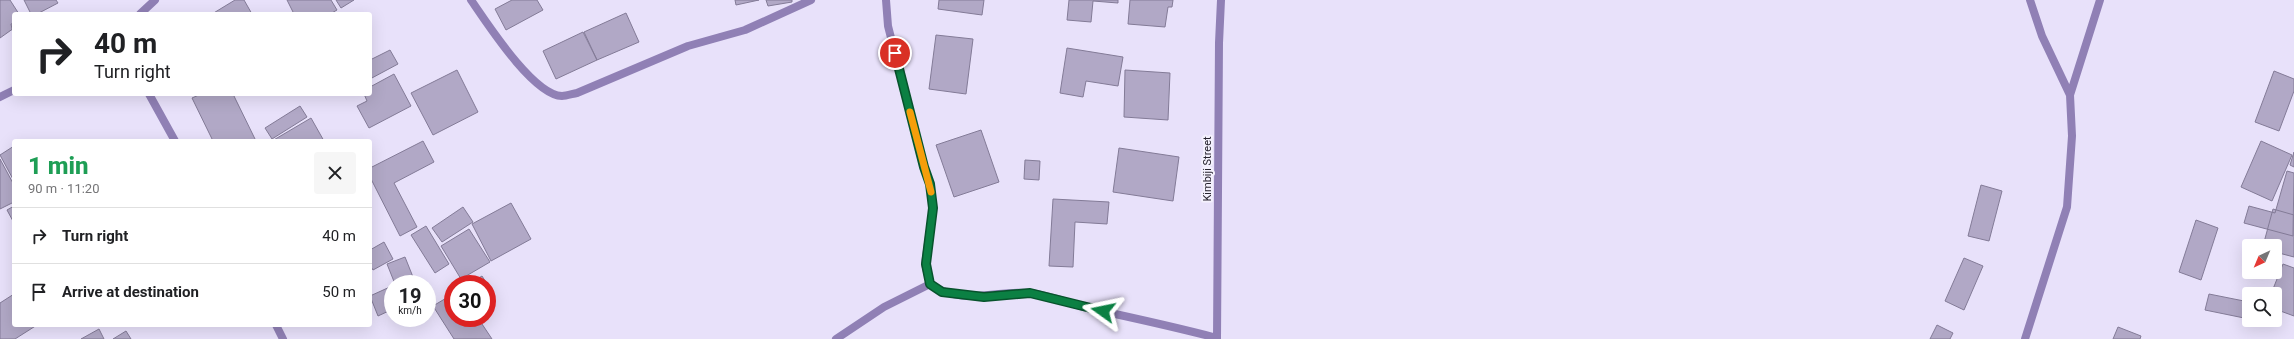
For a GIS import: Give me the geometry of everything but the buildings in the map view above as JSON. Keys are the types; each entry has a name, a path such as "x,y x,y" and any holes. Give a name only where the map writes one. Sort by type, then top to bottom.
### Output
{"street":[{"path":"142,12 155,0"},
{"path":"471,0 491,29 523,70 546,91 561,96 577,94 688,46 745,30 795,9 811,0"},
{"path":"886,0 888,26 924,167 930,184 933,208 926,264 930,284 942,292 958,295 984,297 1030,293 1217,338"},
{"name":"Kimbiji Street","path":"1217,338 1219,43 1221,0"},
{"path":"2030,0 2042,36 2070,95"},
{"path":"2025,339 2067,206 2072,136 2070,95 2100,0"},
{"path":"0,97 12,91"},
{"path":"150,96 174,139"},
{"path":"836,339 884,307 930,284"},
{"path":"277,327 283,339"}],"slow traffic":[{"path":"910,112 931,192"}],"route":[{"path":"895,53 924,167 930,184 933,208 926,264 930,284 942,292 958,295 984,297 1030,293 1103,311"}]}
